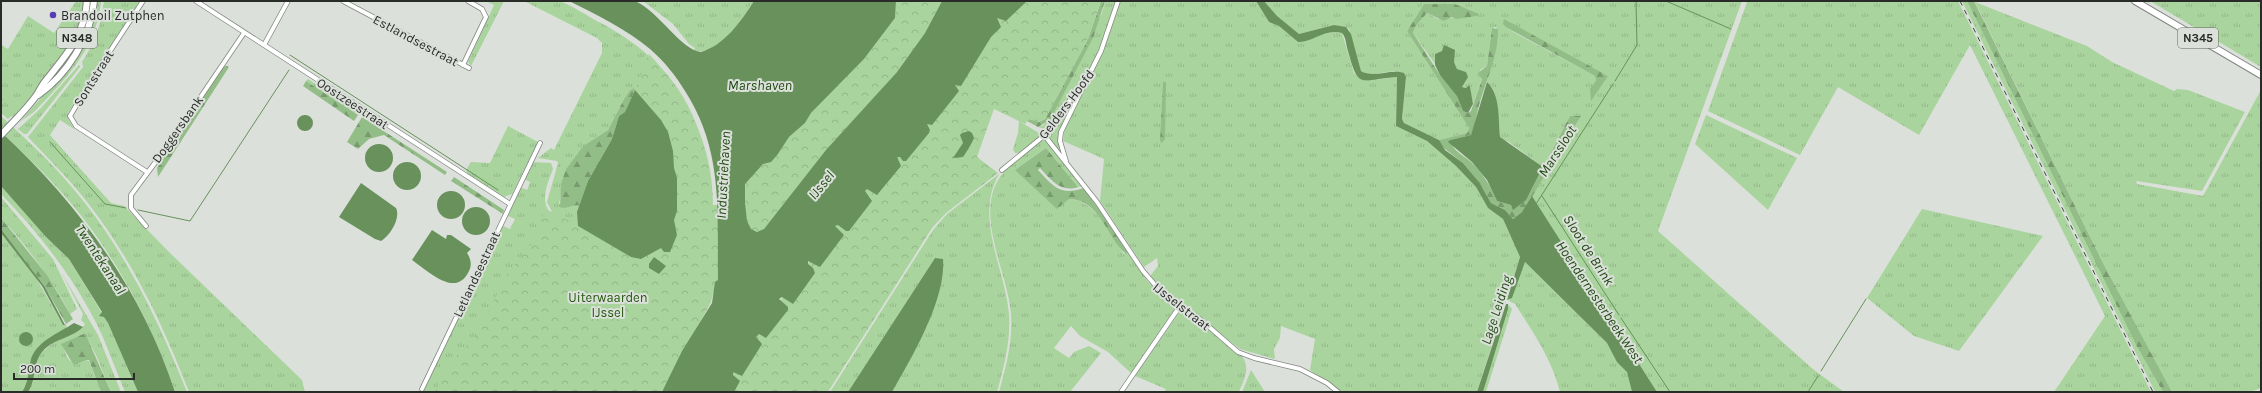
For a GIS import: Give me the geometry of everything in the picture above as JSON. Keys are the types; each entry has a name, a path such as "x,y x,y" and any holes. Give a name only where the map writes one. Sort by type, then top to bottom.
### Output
{"main road":[{"name":"N348","path":"38,95 42,84 73,45 84,20 87,1"},
{"name":"N348","path":"1,135 38,95 47,89 79,48 90,21 94,1"},
{"name":"N345","path":"2135,1 2261,74"}],"street":[{"name":"Sontstraat","path":"143,1 95,74 70,116 71,121 76,126 147,172"},
{"name":"Oostzeestraat","path":"196,1 510,204"},
{"path":"264,45 288,1"},
{"name":"Estlandsestraat","path":"343,1 469,68"},
{"path":"463,65 486,17 482,9 468,1"},
{"name":"Gelders Hoofd","path":"1002,170 1044,135 1088,77 1101,51 1118,1"},
{"name":"Doggersbank","path":"146,226 136,215 130,199 244,32"},
{"name":"IJsselstraat","path":"1068,167 1062,150 1061,132 1088,77"},
{"name":"IJsselstraat","path":"1044,135 1097,202 1154,286 1200,320 1238,352 1254,358 1300,369 1327,383 1338,392"},
{"name":"Letlandsestraat","path":"422,389 540,143"},
{"path":"1121,392 1180,306"}],"green space":[{"path":"76,1 85,1 81,22 70,46 32,97 14,118 11,116 8,119 1,113 1,45 8,49 28,16 54,33"},
{"path":"96,1 101,1 94,33 79,61 48,98 34,112 19,123 72,62"},
{"path":"104,1 140,1 68,113 68,119 74,129 60,120 50,135 111,203 124,206 169,252 302,380 305,392 189,392 154,310 126,258 93,209 57,167 28,137 83,67 82,62 94,41"},
{"path":"486,1 504,1 471,66 468,62 494,5"},
{"path":"524,1 563,2 627,39 648,55 667,74 681,94 693,116 702,140 712,196 470,392 422,392 503,226 510,229 515,219 508,216 520,187 527,190 530,182 524,179 534,162 551,163 553,169 546,188 545,200 546,206 554,216 547,202 558,163 557,161 538,158 551,148 554,150 602,53 602,43 597,38","holes":["634,88 635,90 580,206 559,204 566,169 583,146 608,130 624,99 630,90"]},
{"path":"643,1 754,1 729,35 721,42 713,48 704,51 694,51 695,48 689,44 673,24"},
{"name":"Uiterwaarden IJssel","path":"896,1 942,1 925,33 897,72 827,150 764,229 761,232 751,231 713,293 711,302 662,392 435,392 452,360 476,336 507,274 539,235 544,208 573,223 588,181 612,139 619,116 625,112 649,54 675,87 696,123 708,162 712,183 713,205 744,203 743,188 748,179 763,164 778,154 789,137 805,123 811,113 864,59 895,18"},
{"path":"1003,1 1101,1 1088,39 1045,119 1039,122 1029,119 1025,124 994,109 977,157 998,173 946,213 932,228 828,392 723,392 732,373 782,298"},
{"path":"1101,1 1105,1 1093,38 1050,120 1038,127 1027,121 1029,119 1039,122 1045,119 1088,39"},
{"path":"1105,1 1116,1 1097,58 1055,121 1044,129 1038,127 1044,125 1102,13"},
{"path":"1120,1 1256,1 1269,22 1279,26 1298,42 1309,40 1330,32 1342,33 1354,73 1365,81 1397,77 1396,126 1427,141 1456,166 1476,187 1488,208 1503,219 1520,257 1477,392 1341,392 1310,370 1315,339 1281,326 1280,338 1274,349 1275,359 1240,349 1155,283 1150,276 1158,266 1157,258 1144,267 1100,201 1104,159 1063,141 1065,127 1097,64"},
{"path":"1264,1 1742,1 1658,231 1814,370 1844,392 1657,392 1532,196 1581,116 1570,116 1543,167 1509,142 1501,139 1497,125 1497,103 1492,88 1487,82 1497,46 1498,38 1496,27 1492,28 1487,66 1480,70 1482,78 1473,104 1469,85 1467,88 1462,87 1466,72 1457,69 1454,62 1442,51 1435,54 1435,64 1413,33 1415,27 1427,13 1438,19 1476,16 1424,4 1407,31 1469,128 1467,133 1439,140 1404,123 1402,119 1406,77 1394,71 1369,75 1361,71 1349,29 1334,25 1299,34 1276,16","holes":["1506,28 1608,76 1596,81 1595,76"]},
{"path":"1958,1 2151,392 2054,392 2105,316 1970,45 1919,135 1838,87 1800,155 1708,111 1747,2"},
{"path":"1962,1 1967,1 2137,347 2163,392 2155,392"},
{"path":"1967,1 1974,1 2103,263 2172,392 2163,392 2137,347"},
{"path":"2150,1 2261,1 2261,67"},
{"path":"1975,2 2087,46 2112,62 2174,91 2177,89 2188,90 2245,112 2202,191 2136,181 2137,184 2203,196 2261,90 2261,388 2250,392 2172,392 2103,263"},
{"path":"1424,4 1455,4 1479,14 1477,16 1456,19 1452,17 1444,21 1427,13 1415,27 1413,33 1440,75 1448,82 1457,95 1463,111 1468,113 1471,111 1482,79 1478,73 1487,66 1492,28 1498,29 1496,51 1471,135 1450,140 1456,150 1471,162 1483,175 1497,201 1511,205 1512,207 1529,194 1570,116 1581,116 1527,205 1522,212 1513,219 1505,210 1491,203 1479,182 1463,163 1440,145 1439,140 1467,133 1469,128 1407,31"},
{"path":"1504,19 1608,76 1591,101 1590,89 1596,81 1595,76 1506,27 1503,24"},
{"path":"79,65 80,67 27,134 24,134 18,129 40,109"},
{"path":"223,67 229,67 158,177 157,168"},
{"path":"308,79 360,112 358,115 306,81"},
{"path":"306,81 358,115 354,121 303,86"},
{"path":"1163,82 1166,82 1166,85 1165,139 1162,143 1160,141"},
{"path":"1082,85 1061,128 1059,145 1064,160 1049,138 1049,132"},
{"path":"634,88 635,90 625,112 619,116 612,139 588,181 580,206 565,208 560,207 561,184 566,169 583,146 608,130 624,99 630,90"},
{"path":"1706,115 1797,158 1768,210 1695,144"},
{"path":"1,116 37,149 62,176 89,208 106,233 137,283 151,310 187,392 175,392 148,324 124,279 97,237 54,184 1,132"},
{"path":"362,117 447,172 445,175 384,135 369,139 358,149 347,142"},
{"path":"1019,121 1039,133 1040,137 1024,152 1015,153 1013,149 1018,133"},
{"path":"508,126 538,142 512,194 504,197 468,175 466,170 471,162 490,163"},
{"path":"1045,139 1082,186 1078,187 1046,148 1015,170 1069,199 1079,201 1087,205 1095,212 1102,219 1124,254 1128,252 1148,282 1174,304 1175,312 1132,374 1108,352 1080,336 1071,326 1054,348 1069,358 1074,352 1089,346 1101,353 1070,392 999,392 1010,344 1011,314 1009,299 992,233 990,216 991,201 995,186 1009,166"},
{"path":"1046,148 1078,187 1061,187 1052,181 1040,168 1038,170 1053,185 1063,190 1069,191 1084,188 1128,252 1126,254 1119,247 1096,212 1089,206 1080,201 1069,199 1057,209 1015,170"},
{"path":"999,174 992,191 989,208 990,226 1009,314 1009,334 997,392 892,392 928,324 935,258 848,392 830,392 933,230 947,214"},
{"path":"454,177 504,210 503,214 451,181"},
{"path":"1,186 46,237 69,259 108,323 138,392 125,392 102,335 82,297 58,260 1,194"},
{"path":"1,197 53,259 77,309 70,314 39,264 1,218"},
{"path":"1922,209 2043,236 1959,351 1914,336 1867,298"},
{"path":"1,218 47,275 73,319 66,324 45,287 1,229"},
{"path":"1,233 35,276 63,325 66,324 67,328 51,338 37,350 33,356 27,381 22,392 1,392"},
{"path":"1525,262 1607,343 1627,372 1632,392 1560,392 1557,380 1541,346 1515,304 1509,301"},
{"path":"61,272 98,335 121,392 111,392 96,355 84,333 62,344 67,357 73,364 79,364 85,360 89,361 101,392 28,392 33,382 38,358 42,352 54,342 81,329 85,324 81,320 83,314"},
{"path":"1508,304 1512,309 1486,392 1483,392"},
{"path":"1184,310 1242,356 1246,365 1246,374 1239,392 1164,392 1166,389 1135,376 1180,311"},
{"path":"85,333 111,392 101,392 89,360 73,364 61,344"},
{"path":"1251,370 1265,392 1242,392"}],"water":[{"path":"569,1 637,2 653,14 686,45 693,50 701,52 710,49 725,38 738,24 754,1 896,1 895,18 864,59 811,113 805,123 789,137 771,162 763,164 745,184 747,221 751,229 757,232 764,229 826,150 897,72 925,33 942,1 1027,1 1006,21 997,18 1001,27 991,37 961,86 955,85 959,91 932,125 927,124 930,130 929,133 906,161 903,161 900,157 897,157 901,166 877,195 867,189 865,191 872,201 849,231 846,231 838,225 835,226 844,235 820,267 808,261 808,264 813,268 815,273 793,304 782,297 779,299 788,307 788,310 766,338 759,334 756,337 762,344 742,376 733,372 733,375 740,381 734,392 662,392 682,351 712,303 715,282 718,280 716,183 712,160 706,136 698,114 674,74 650,49 631,35"},
{"path":"1256,1 1264,1 1277,16 1299,34 1334,25 1346,27 1351,34 1361,71 1371,74 1393,72 1404,73 1406,77 1402,119 1404,123 1439,140 1445,150 1463,163 1479,182 1491,203 1505,210 1513,219 1522,212 1532,196 1657,392 1632,392 1627,372 1617,362 1607,343 1525,262 1512,298 1507,300 1520,257 1503,219 1488,208 1476,187 1456,166 1427,141 1396,126 1397,77 1369,80 1359,78 1355,73 1342,33 1330,32 1309,40 1298,42 1279,26 1269,22"},
{"path":"1444,45 1455,50 1454,62 1457,69 1466,72 1468,77 1462,87 1466,88 1469,85 1470,87 1473,104 1468,113 1463,111 1457,96 1440,75 1435,65 1435,54 1442,51"},
{"path":"1487,82 1495,94 1497,101 1500,137 1543,167 1526,200 1513,210 1511,205 1497,201 1487,180 1472,162 1448,142 1450,140 1471,135"},
{"path":"635,90 661,120 668,132 673,151 674,168 677,178 677,211 674,220 677,235 670,252 664,252 661,248 641,259 631,257 578,226 577,212 588,181 612,139 619,116 625,112"},
{"path":"302,115 308,115 313,120 311,129 308,131 302,131 297,126 297,120"},
{"path":"969,131 972,133 974,138 969,148 963,157 953,158 963,143 960,135"},
{"name":"Twentekanaal","path":"1,132 30,160 56,189 82,219 105,251 126,284 145,319 175,392 138,392 108,323 104,317 99,316 102,312 69,259 46,237 1,186"},
{"path":"379,144 389,148 393,158 389,168 379,172 369,168 365,158 369,148"},
{"path":"407,162 417,166 421,176 417,186 407,190 397,186 393,176 397,166"},
{"path":"361,183 396,208 396,222 388,235 381,241 375,239 339,217"},
{"path":"451,191 461,195 465,205 461,215 451,219 441,215 437,205 441,195"},
{"path":"476,207 486,211 490,221 486,231 476,235 466,231 462,221 466,211"},
{"path":"1,229 45,287 65,325 63,325 42,286 1,233"},
{"path":"432,230 446,239 447,235 451,235 471,249 467,253 471,264 469,271 463,279 457,283 449,283 434,276 412,260"},
{"path":"654,257 666,266 659,274 649,268 649,264"},
{"path":"935,258 943,259 939,292 926,328 892,392 848,392"},
{"path":"1506,304 1508,304 1508,309 1483,392 1477,392"},
{"path":"74,323 83,327 74,334 47,347 43,351 37,361 31,387 28,392 22,392 26,384 31,359 38,347 49,338"},
{"path":"23,332 29,332 33,336 33,342 29,346 23,346 19,342 19,336"}],"waterway":[{"name":"Marssloot","path":"1615,81 1637,45 1636,1"},
{"name":"Marssloot","path":"1666,1 1731,29"},
{"path":"290,55 498,190"},
{"path":"138,210 190,221 289,70"},
{"name":"Marssloot","path":"1536,204 1613,84"},
{"path":"50,142 105,204 126,208"},
{"name":"Sloot de Brink","path":"1542,196 1619,315"},
{"name":"Sloot de Brink","path":"1821,371 1866,299"},
{"name":"Sloot de Brink","path":"1621,318 1670,392"},
{"name":"Sloot de Brink","path":"1808,392 1818,376"}],"railway":[{"path":"1960,1 2153,392"}],"place":[{"name":"Brandoil Zutphen","path":"53,15"}],"water label":[{"name":"Marshaven","path":"760,85"},
{"name":"Industriehaven","path":"723,175"},
{"name":"IJssel","path":"821,185"},
{"name":"Hoendernesterbeek West","path":"1600,302"},
{"name":"Lage Leiding","path":"1496,310"}]}
